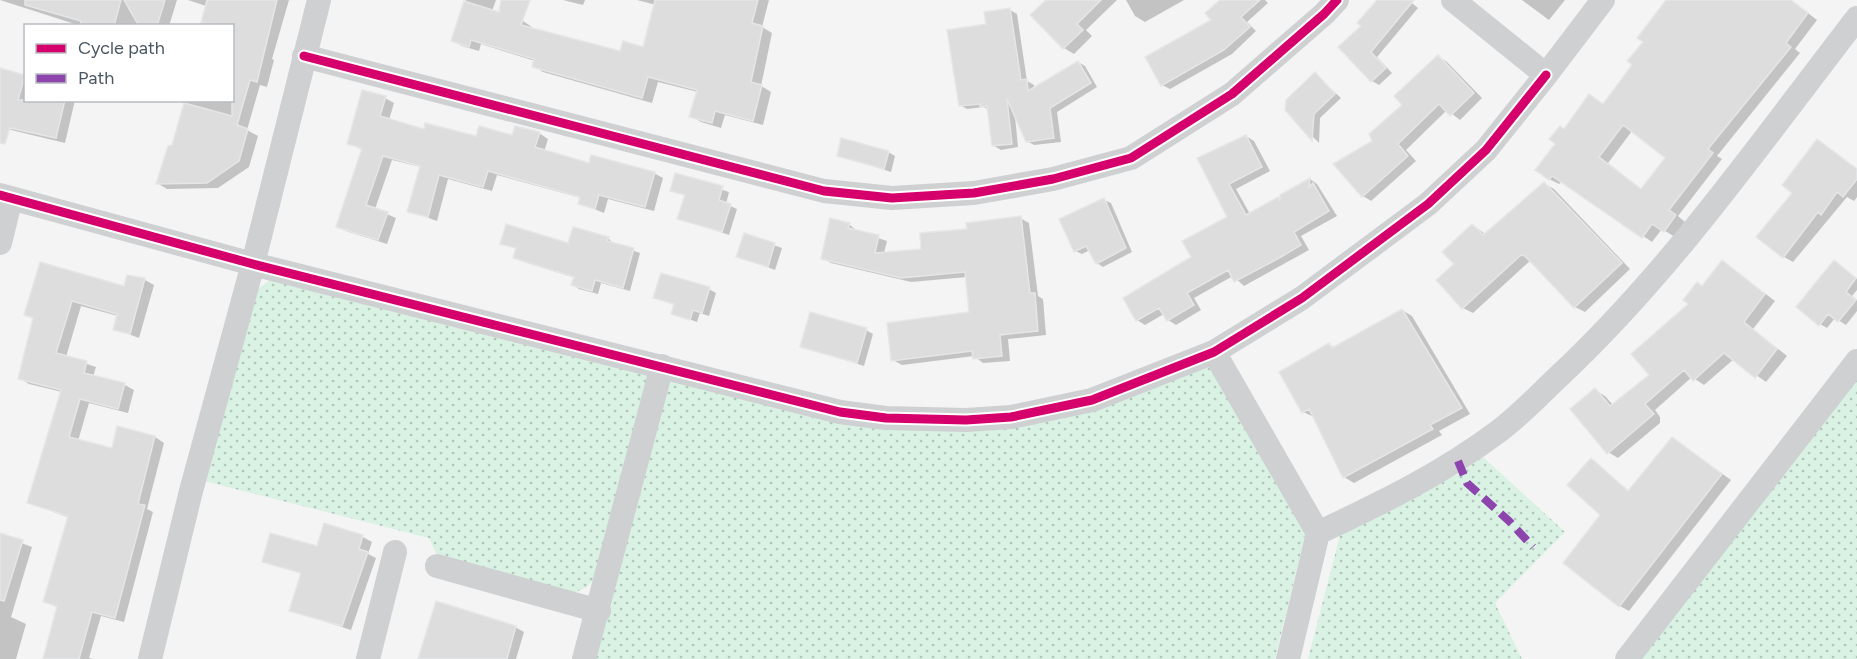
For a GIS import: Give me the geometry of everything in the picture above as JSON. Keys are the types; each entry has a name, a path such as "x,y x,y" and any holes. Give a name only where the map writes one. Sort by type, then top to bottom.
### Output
{"street":[{"path":"150,659 191,491 253,264 319,0"},
{"path":"304,56 824,191 903,198 974,194 1053,179 1131,158 1232,94 1337,0"},
{"path":"1453,0 1546,75"},
{"path":"0,243 6,197 253,264 840,412 886,418 966,420 1011,417 1092,400 1214,352 1302,298 1428,204 1486,150 1603,0"},
{"path":"1318,533 1418,485 1458,461 1502,430 1588,349 1662,271 1857,18"},
{"path":"1214,352 1318,533 1288,659"},
{"path":"1627,659 1857,361"},
{"path":"584,659 599,611 662,366"},
{"path":"368,659 395,552"},
{"path":"437,566 599,611"}],"green space":[{"path":"275,276 654,369 601,571 587,587 565,597 440,562 429,538 204,481 258,289"},
{"path":"1211,361 1306,531 1275,659 595,659 668,377 838,418 1012,423"},
{"path":"1857,376 1857,659 1640,659"},
{"path":"1483,457 1565,532 1495,603 1522,659 1308,659 1340,535 1460,473"}],"building":[{"path":"25,0 121,0 115,24 80,24 81,21 25,5"},
{"path":"124,0 165,0 158,24 138,24"},
{"path":"207,0 277,0 257,82 250,80 237,125 248,129 239,161 207,183 156,184 168,146 172,145 184,103 232,116 234,24 201,23"},
{"path":"501,0 530,0 521,25 620,51 623,41 643,47 655,0 758,0 752,23 763,26 751,82 762,85 753,121 715,111 712,123 689,117 697,90 648,77 642,98 532,67 534,59 471,40 469,47 451,41 464,1 499,12"},
{"path":"1046,0 1101,0 1077,24 1083,30 1063,49 1030,15"},
{"path":"1220,0 1260,0 1241,17 1250,27 1224,50 1161,86 1145,57 1211,20 1205,13"},
{"path":"1377,0 1414,0 1371,52 1386,68 1371,82 1338,47 1361,26 1357,23"},
{"path":"1666,0 1791,0 1808,13 1786,43 1791,47 1708,149 1713,153 1669,210 1676,215 1664,232 1652,224 1642,238 1552,176 1549,180 1535,170 1555,144 1549,139 1560,126 1564,129 1589,94 1603,104 1632,65 1627,61 1643,42 1637,38","holes":["1623,125 1665,158 1641,189 1599,157"]},
{"path":"1010,8 1021,80 1027,79 1028,91 1078,61 1091,83 1050,108 1054,138 1026,142 1007,99 1012,144 992,146 987,106 980,107 980,104 959,106 947,30 986,24 984,12"},
{"path":"1438,55 1474,93 1450,116 1439,104 1398,144 1408,156 1362,197 1333,164 1372,141 1369,134 1402,105 1394,96"},
{"path":"0,68 24,75 18,100 65,102 56,138 10,128 5,144 0,143"},
{"path":"1315,72 1335,94 1314,114 1312,141 1285,110 1286,100"},
{"path":"362,90 386,96 380,116 424,129 425,123 476,136 479,126 512,135 515,126 540,132 535,147 589,163 591,155 655,172 645,207 599,195 595,209 578,204 580,197 488,171 483,187 439,175 428,217 407,212 420,166 383,156 366,205 388,212 378,240 336,227 362,148 347,144"},
{"path":"1246,135 1262,167 1229,184 1246,215 1278,197 1280,201 1280,195 1310,178 1309,187 1313,183 1329,211 1294,232 1301,245 1281,257 1234,282 1228,270 1187,293 1194,305 1167,321 1159,308 1136,321 1123,298 1191,257 1182,241 1227,217 1197,158"},
{"path":"841,138 889,151 884,169 837,156"},
{"path":"1817,139 1857,169 1857,179 1843,197 1837,192 1821,215 1818,212 1783,258 1756,237 1792,193 1782,185"},
{"path":"675,173 723,186 719,200 731,204 722,232 677,219 685,195 670,191"},
{"path":"1544,182 1622,263 1574,308 1525,256 1521,255 1462,309 1436,280 1454,264 1442,252 1472,224 1483,235"},
{"path":"1104,198 1126,248 1096,264 1086,246 1074,252 1059,219"},
{"path":"1021,216 1030,293 1035,293 1038,331 1000,335 1002,356 973,359 972,351 891,361 887,323 969,312 965,272 901,278 821,259 830,218 850,223 848,228 879,235 875,253 921,249 920,233 967,229 966,223"},
{"path":"506,224 568,243 573,227 609,237 607,241 634,248 623,288 595,280 592,291 571,285 574,277 513,258 516,248 500,244"},
{"path":"744,233 775,243 768,267 736,257"},
{"path":"1722,260 1765,294 1744,322 1777,349 1755,378 1724,353 1693,381 1684,370 1645,404 1654,414 1607,454 1570,409 1595,388 1610,406 1649,375 1631,354 1688,304 1683,300 1697,282 1702,286"},
{"path":"1834,260 1856,278 1846,292 1856,300 1838,322 1828,314 1819,326 1796,307"},
{"path":"40,262 124,286 127,275 145,278 130,334 113,330 117,314 72,301 56,353 87,361 84,373 125,383 118,409 80,399 69,437 112,448 117,426 155,436 138,504 145,505 115,618 92,612 79,659 43,659 57,606 43,602 68,516 27,503 61,390 18,379 33,318 24,315"},
{"path":"661,273 710,287 702,313 693,310 690,320 671,314 674,304 653,298"},
{"path":"1402,309 1462,408 1430,425 1433,429 1343,478 1309,409 1302,413 1279,372 1329,343 1332,348"},
{"path":"810,312 867,328 857,363 800,347"},
{"path":"1672,437 1722,474 1619,607 1563,563 1600,515 1567,485 1591,458 1628,491"},
{"path":"324,523 363,535 359,549 368,552 342,626 289,611 301,573 262,562 270,533 317,546"},
{"path":"0,533 23,540 4,601 0,600"},
{"path":"436,601 516,626 507,659 418,659"}],"marked path":[{"path":"1458,461 1467,483 1509,521 1533,547"}],"cycle path":[{"path":"304,56 824,191 892,198 974,193 1053,179 1131,158 1232,94 1337,0"},
{"path":"0,195 253,264 840,412 886,418 966,420 1011,417 1092,400 1214,352 1302,298 1428,204 1486,150 1546,75"}]}
